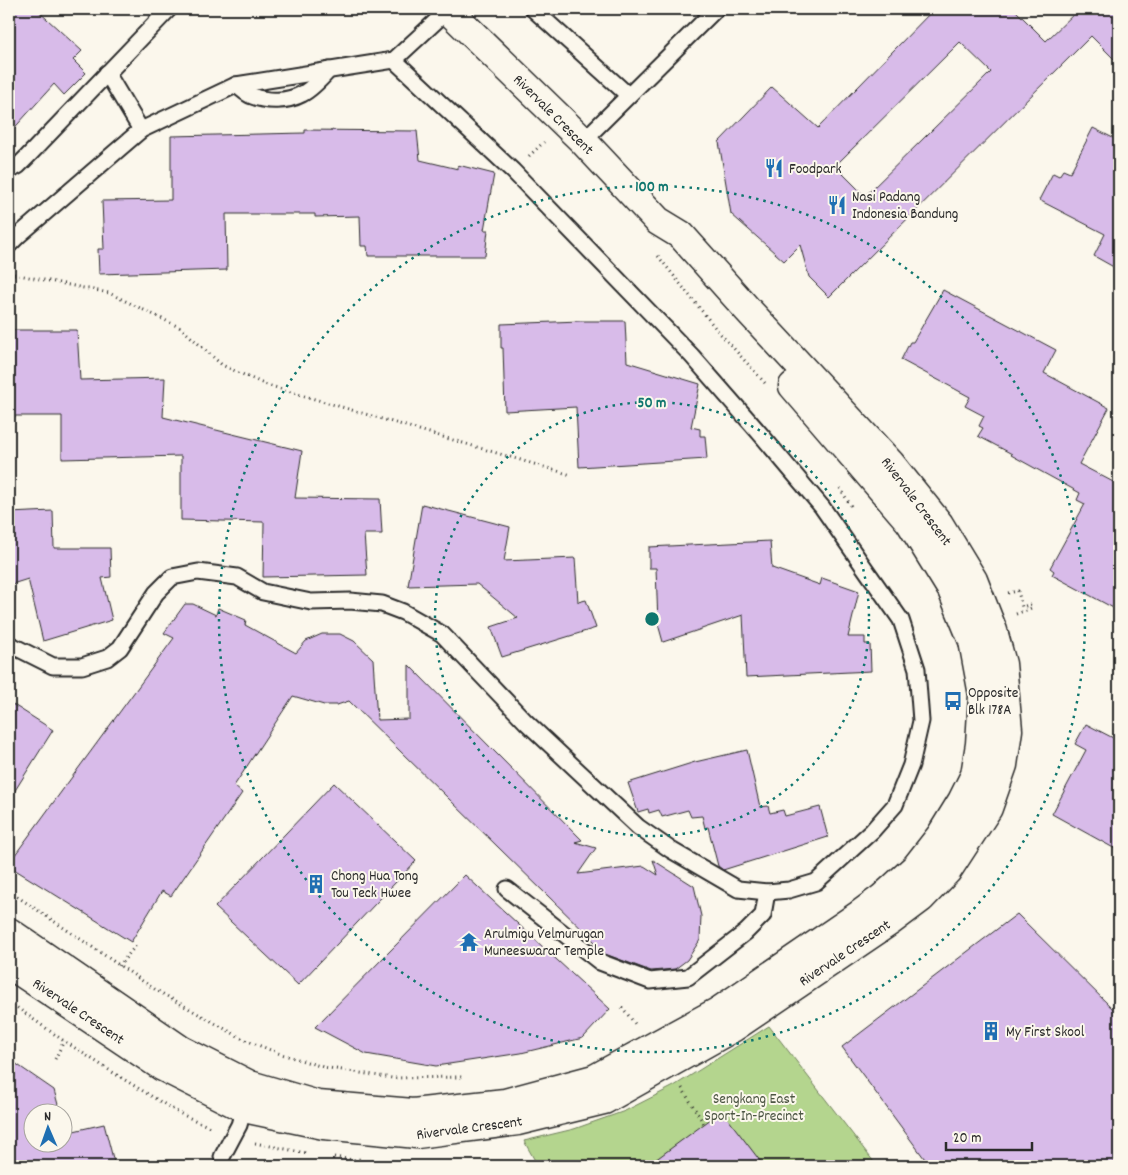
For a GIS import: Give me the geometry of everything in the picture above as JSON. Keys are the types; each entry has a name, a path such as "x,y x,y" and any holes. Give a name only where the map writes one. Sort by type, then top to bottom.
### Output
{"street":[{"name":"Rivervale Crescent","path":"9,932 150,1043 164,1067 324,1125 505,1103 594,1079 719,1011 882,898 916,866 941,835 962,801 975,775 980,744 983,696 973,641 952,590 910,522 747,309 669,234 582,140 448,9"},
{"name":"Rivervale Crescent","path":"9,964 150,1043"}],"lane":[{"path":"9,171 18,166 169,9"},
{"path":"9,245 141,130 236,85 394,60 448,9"},
{"path":"533,9 628,95"},
{"path":"582,140 716,9"},
{"path":"9,644 52,666 82,666 107,658 120,648 156,593 172,577 198,572 236,577 263,592 311,602 350,601 382,604 403,612 442,634 526,722 638,827 670,850 738,889 767,892 789,890 816,882 872,831 895,804 911,765 921,721 917,669 901,620 822,507 692,356 513,171 394,60"},
{"path":"236,85 251,96 271,101 286,99 303,94 329,70"},
{"path":"107,73 141,130"},
{"path":"508,889 600,962 650,981 688,977 746,932 763,916 767,892"},
{"path":"222,1157 234,1138 248,1097"}],"path":[{"path":"9,273 109,293 181,328 222,365 264,384 571,475"},
{"path":"839,486 854,511"},
{"path":"1007,589 1011,600"},
{"path":"1008,594 1018,591 1022,607 1033,605 1015,614 1013,607"},
{"path":"9,891 156,990 242,1039 278,1053 323,1066 392,1078 471,1077"},
{"path":"119,966 137,944"},
{"path":"9,1002 64,1041 179,1113 234,1138 307,1153"},
{"path":"622,1007 635,1024"},
{"path":"628,1028 640,1021"},
{"path":"55,1059 64,1041"},
{"path":"677,1080 704,1124"},
{"path":"326,1156 353,1160 363,1158"}],"green space":[{"name":"Sengkang East Sport-In-Precinct","path":"769,1026 877,1166 538,1166 524,1141 574,1129 625,1111 674,1086"}],"building":[{"path":"9,9 36,9 82,51 73,60 86,73 64,95 54,84 9,134"},
{"path":"934,9 1014,9 1046,41 1079,9 1112,9 1119,16 1119,64 1091,36 829,297 809,277 800,245 784,261 731,214 719,142 772,87 818,128","holes":["960,42 991,72 865,196 835,166"]},
{"path":"1093,128 1119,141 1119,270 1094,256 1105,234 1039,200 1053,173 1059,176 1063,170 1070,173"},
{"path":"305,130 417,131 420,160 458,169 458,165 494,174 484,230 488,230 485,256 368,256 367,246 361,246 360,216 315,217 315,214 226,214 227,270 99,274 98,249 104,249 102,201 171,200 171,136 305,133"},
{"path":"943,290 1056,350 1044,373 1109,408 1079,464 1119,485 1119,611 1052,575 1054,571 1050,568 1085,504 1077,500 1080,493 978,436 983,428 979,426 984,416 965,406 970,397 901,360 910,342 913,342"},
{"path":"625,321 627,362 700,384 691,427 700,429 700,436 705,436 707,459 579,467 576,407 505,411 501,324"},
{"path":"9,330 77,330 80,380 165,378 163,417 302,451 295,498 380,499 382,534 364,534 367,575 263,577 264,522 181,520 181,456 62,459 62,416 9,416"},
{"path":"422,504 510,527 504,561 575,558 578,602 586,600 596,628 502,657 491,627 518,618 477,584 408,586"},
{"path":"53,511 54,548 110,548 111,577 102,578 112,620 43,641 28,579 9,585 9,513"},
{"path":"770,541 772,568 820,585 822,578 859,591 848,637 865,637 865,644 870,644 871,671 746,677 743,615 663,642 658,624 656,568 649,568 649,547"},
{"path":"185,604 193,604 216,615 218,608 246,620 245,625 296,653 306,641 322,634 340,634 354,641 373,659 377,720 409,719 409,665 582,840 575,842 596,848 578,874 644,866 658,875 653,860 694,886 701,916 700,940 687,960 675,969 651,971 605,954 349,701 337,705 324,705 293,696 234,786 242,793 171,896 162,891 131,942 9,866 9,863 174,638 164,633"},
{"path":"9,702 53,730 9,800"},
{"path":"1086,724 1119,741 1119,851 1052,814 1086,750 1075,744"},
{"path":"747,750 760,807 768,806 770,813 783,810 785,816 820,807 828,837 723,870 718,866 708,827 705,828 702,816 691,817 688,810 662,817 659,810 649,813 648,809 638,812 628,783 695,762"},
{"name":"Chong Hua Tong Tou Teck Hwee","path":"334,783 416,861 298,985 215,907"},
{"name":"Arulmigu Velmurugan Muneeswarar Temple","path":"465,875 610,1009 583,1038 521,1053 436,1066 366,1054 315,1027"},
{"name":"My First Skool","path":"1017,914 1119,1015 1119,1157 1108,1166 930,1166 842,1047"},
{"path":"9,1059 54,1090 57,1102 22,1102 22,1152 72,1152 72,1131 104,1124 115,1166 9,1166"},
{"path":"722,1111 764,1166 647,1166 704,1124"}],"place":[{"name":"Foodpark","path":"774,168"},
{"name":"Nasi Padang Indonesia Bandung","path":"837,205"},
{"name":"Opposite Blk 178A","path":"953,701"},
{"name":"Chong Hua Tong Tou Teck Hwee","path":"316,884"},
{"name":"Arulmigu Velmurugan Muneeswarar Temple","path":"469,942"},
{"name":"My First Skool","path":"991,1031"}]}
